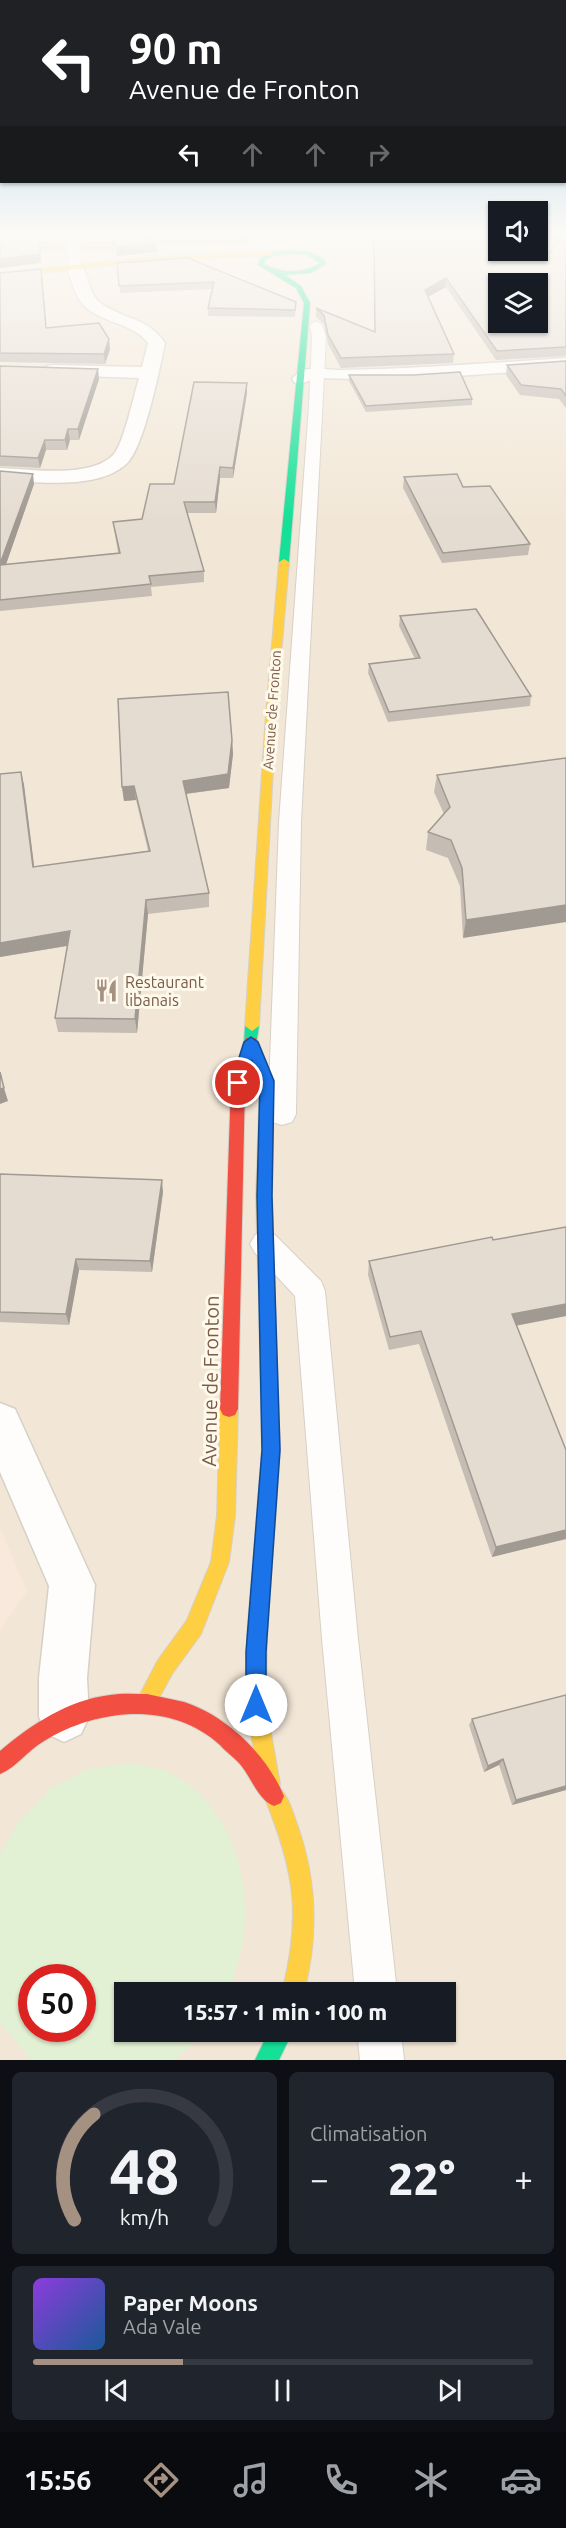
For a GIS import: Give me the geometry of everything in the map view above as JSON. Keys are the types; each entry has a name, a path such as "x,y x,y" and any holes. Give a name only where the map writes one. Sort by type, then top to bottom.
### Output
{"main road":[{"name":"Avenue de Fronton","path":"145,1704 165,1667 194,1627 210,1593 220,1562 227,1505 232,1228 238,1083 251,1042 271,714 311,378 308,329"},
{"name":"Avenue de Fronton","path":"251,1042 267,1081 264,1196 271,1450 256,1652 256,1705 270,1784 293,1836 304,1896 302,1961 296,1982"},
{"name":"Avenue de Fronton","path":"0,1764 13,1749 64,1717 104,1704 145,1704 181,1710 214,1728 245,1752 270,1784"},
{"path":"267,2060 277,2042"},
{"path":"285,2042 287,2050"}],"street":[{"path":"0,474 67,476 89,473 108,466 123,456 151,372 157,344 154,337 142,329"},
{"path":"311,378 420,374 566,363"},
{"path":"37,370 151,372"},
{"path":"0,1423 72,1585 63,1678 64,1717"}],"lane":[{"path":"264,1196 281,1171 290,822 311,378 319,337 317,329"},
{"path":"265,1244 310,1291 340,1639 375,1982"},
{"path":"381,2042 382,2060"}],"shaded area":[{"path":"0,329 488,329 488,333 548,333 548,329 566,329 566,2060 0,2060"},
{"path":"0,1528 27,1592 0,1630"}],"green space":[{"path":"130,1763 155,1768 170,1773 190,1786 207,1802 231,1841 239,1863 245,1910 241,1953 232,1982 114,1982 114,2042 194,2042 175,2060 31,2060 0,2023 0,1855 17,1824 50,1789 88,1769"}],"building":[{"path":"0,329 103,329 109,339 104,354 0,353"},
{"path":"327,329 368,329 375,332 375,329 443,329 454,354 341,358"},
{"path":"482,329 488,329 488,333 548,333 548,329 566,329 566,347 497,351"},
{"path":"566,361 566,396 561,389 521,385 507,365"},
{"path":"0,366 98,369 78,429 68,429 65,440 45,440 38,458 0,456"},
{"path":"460,372 472,399 366,406 349,375 413,375"},
{"path":"194,382 247,383 233,468 220,467 215,502 184,502 204,571 149,576 151,584 0,600 0,565 120,553 113,522 142,519 150,484 174,484"},
{"path":"0,471 33,474 0,564"},
{"path":"457,474 463,487 490,486 530,544 443,553 404,477"},
{"path":"476,609 531,696 389,712 369,664 420,658 400,616"},
{"path":"228,692 232,740 228,774 183,781 209,893 146,900 135,1019 55,1018 70,931 0,943 0,774 21,772 33,867 150,851 134,786 122,787 118,699"},
{"path":"566,758 566,905 466,920 462,868 451,840 428,832 450,807 437,775"},
{"path":"0,1072 4,1088 0,1089"},
{"path":"0,1174 162,1180 150,1261 76,1259 66,1314 0,1312"},
{"path":"566,1227 566,1304 512,1314 566,1450 566,1530 496,1547 421,1331 390,1337 369,1261 492,1237 493,1240"},
{"path":"566,1695 566,1786 516,1800 503,1759 488,1766 472,1719"}],"traffic: fast":[{"path":"284,562 305,329"},
{"path":"251,1042 252,1026"},
{"path":"257,1636 271,1450 267,1304"},
{"path":"267,2060 276,2042"}],"traffic: slow":[{"path":"252,1026 271,714 284,562"},
{"path":"251,1042 267,1081 264,1196 267,1304"},
{"path":"145,1704 165,1667 194,1627 220,1562 226,1516 229,1409"},
{"path":"257,1636 256,1705 270,1784"},
{"path":"274,1796 293,1843 303,1892 303,1942 295,1982"}],"traffic: jam":[{"path":"229,1409 238,1083 251,1042"},
{"path":"0,1764 34,1735 71,1715 109,1705 147,1704 184,1712 218,1730 249,1758 274,1796"}],"place":[{"name":"Restaurant libanais","path":"107,991"}],"route":[{"path":"238,1083 251,1042 267,1081 264,1196 271,1450 256,1652 256,1705"}]}
